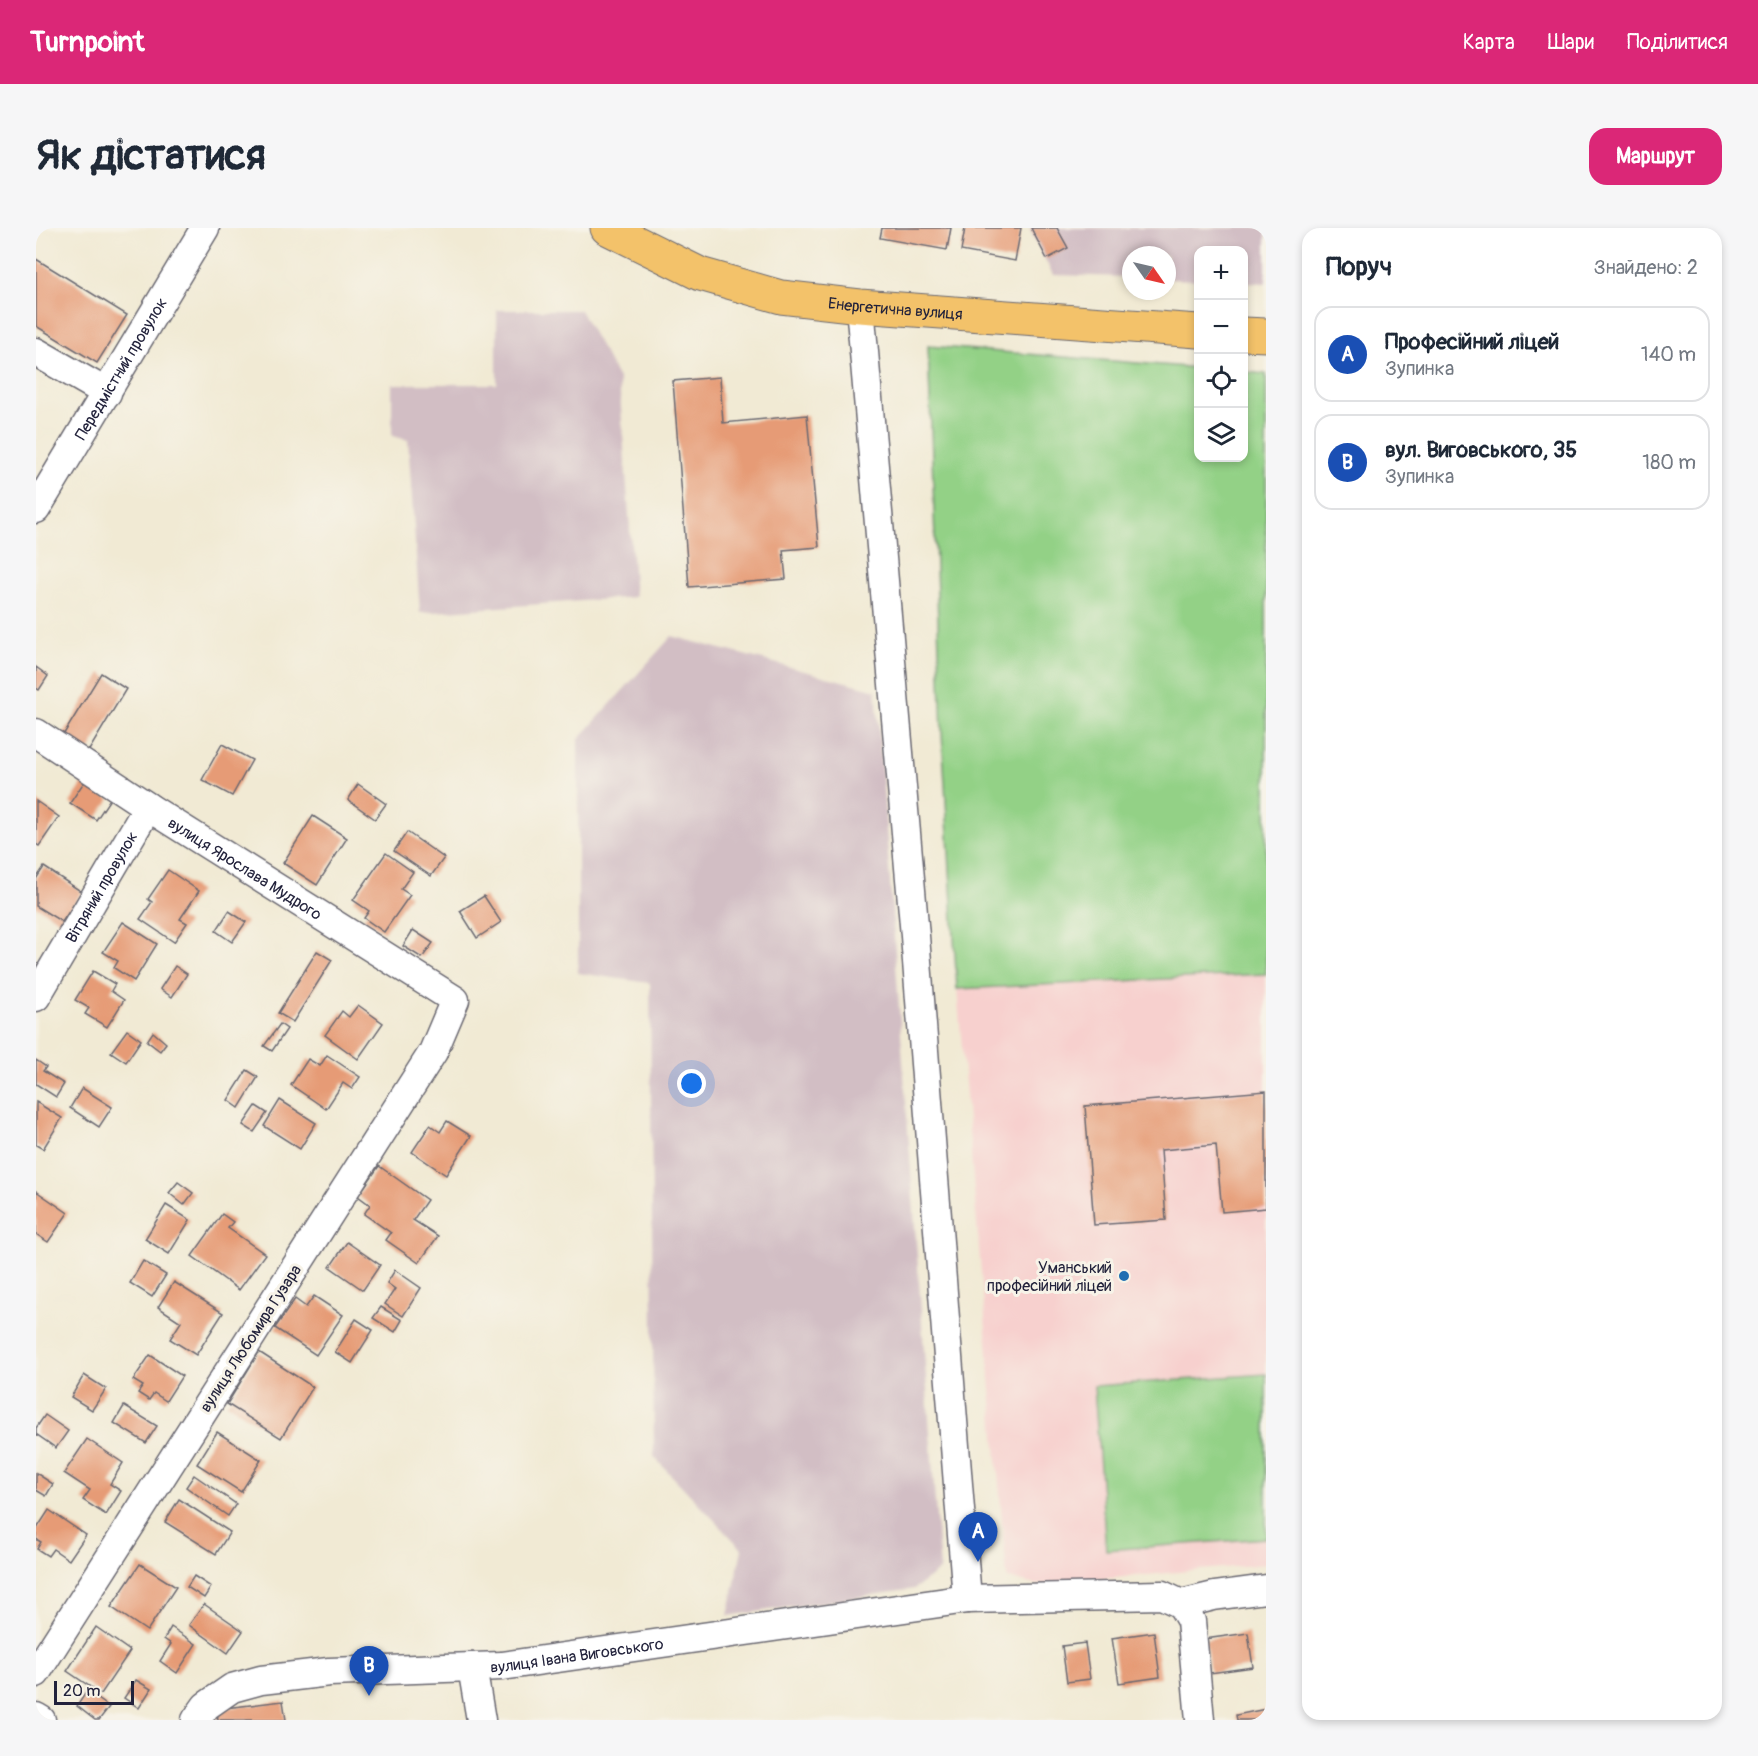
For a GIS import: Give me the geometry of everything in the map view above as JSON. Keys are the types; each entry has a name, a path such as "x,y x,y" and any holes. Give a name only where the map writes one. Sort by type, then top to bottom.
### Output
{"main road":[{"name":"Енергетична вулиця","path":"607,228 700,274 781,297 860,306 1194,331"},
{"path":"1248,334 1266,335"}],"street":[{"name":"Передмістний провулок","path":"36,509 205,228"},
{"path":"860,306 915,936 967,1599"},
{"path":"36,352 107,393"},
{"name":"вулиця Ярослава Мудрого","path":"36,733 148,807 455,1000"},
{"name":"Вітряний провулок","path":"36,997 148,807"},
{"name":"вулиця Любомира Гузара","path":"36,1672 433,1052 455,1000"},
{"path":"1200,1720 1191,1621 1181,1604 1214,1596 1266,1589"},
{"name":"вулиця Івана Виговського","path":"196,1720 206,1706 232,1688 261,1680 329,1672 502,1666 967,1599 1162,1595 1181,1604"},
{"path":"472,1667 481,1720"},
{"path":"36,1717 41,1720"}],"shaded area":[{"path":"1029,228 1266,228 1266,283 1248,282 1248,246 1194,246 1194,280 1176,279 1176,246 1122,246 1122,277 1053,275"},
{"path":"497,310 580,310 619,380 635,597 420,613 408,440 392,436 392,384 497,384"},
{"path":"672,636 876,690 940,1570 914,1589 728,1616 742,1549 654,1457 650,983 578,973 578,740"},
{"name":"Уманський професійний ліцей","path":"1266,974 1266,1564 1036,1585 1007,1578 957,989"}],"green space":[{"path":"928,346 1194,368 1194,462 1248,462 1248,372 1266,374 1266,974 957,989 942,733"},
{"path":"1266,1374 1266,1538 1106,1550 1094,1386"}],"building":[{"path":"882,228 951,228 947,250 880,238"},
{"path":"965,228 1021,228 1015,261 961,251"},
{"path":"1031,228 1057,228 1068,248 1047,259"},
{"path":"36,259 127,315 97,363 36,326"},
{"path":"720,377 723,423 807,415 819,547 783,550 786,579 689,587 673,381"},
{"path":"36,667 48,676 39,690 36,688"},
{"path":"101,673 126,689 88,752 62,737"},
{"path":"222,744 252,760 232,796 202,780"},
{"path":"84,782 110,799 96,820 70,803"},
{"path":"358,784 386,804 375,819 348,800"},
{"path":"36,801 59,817 39,846 36,844"},
{"path":"313,816 347,838 317,885 283,863"},
{"path":"407,832 444,858 431,876 394,851"},
{"path":"386,853 413,872 401,889 410,895 384,932 364,918 369,911 353,900"},
{"path":"44,867 82,892 62,922 36,906 36,879"},
{"path":"168,870 199,891 180,919 187,923 174,942 140,919 152,902 148,899"},
{"path":"484,896 501,922 477,938 460,911"},
{"path":"229,911 246,922 232,942 216,931"},
{"path":"123,922 157,944 134,981 114,968 118,961 103,952"},
{"path":"413,930 433,943 422,958 403,946"},
{"path":"317,951 332,960 293,1022 278,1013"},
{"path":"175,966 187,974 172,997 160,989"},
{"path":"93,971 115,984 111,991 124,1000 107,1027 85,1014 89,1008 75,1000"},
{"path":"358,1005 383,1023 358,1059 325,1035 342,1011 349,1017"},
{"path":"280,1024 287,1029 272,1051 264,1046"},
{"path":"127,1030 141,1040 126,1062 111,1052"},
{"path":"153,1032 166,1043 160,1051 147,1041"},
{"path":"327,1055 360,1077 352,1089 343,1083 326,1109 291,1085 308,1059 320,1066"},
{"path":"36,1060 46,1067 43,1071 64,1084 56,1097 36,1084"},
{"path":"247,1070 258,1077 239,1108 228,1100"},
{"path":"82,1088 112,1107 99,1127 70,1108"},
{"path":"1266,1091 1266,1208 1222,1212 1216,1145 1161,1150 1166,1220 1094,1225 1085,1106"},
{"path":"280,1100 316,1123 300,1149 264,1126"},
{"path":"36,1102 62,1118 43,1149 36,1145"},
{"path":"256,1106 267,1113 254,1132 243,1125"},
{"path":"447,1121 471,1136 446,1175 412,1152 430,1125 440,1132"},
{"path":"379,1166 427,1200 413,1220 438,1236 419,1263 386,1240 391,1233 364,1214 370,1205 358,1196"},
{"path":"178,1182 193,1193 184,1205 169,1193"},
{"path":"36,1191 68,1213 48,1242 36,1234"},
{"path":"166,1205 190,1220 169,1254 145,1239"},
{"path":"222,1214 233,1222 228,1228 265,1254 239,1290 192,1256"},
{"path":"347,1242 380,1265 363,1290 330,1267"},
{"path":"143,1261 166,1275 152,1297 130,1283"},
{"path":"395,1270 421,1288 403,1316 385,1304 395,1289 387,1283"},
{"path":"174,1282 223,1313 196,1355 170,1339 181,1322 158,1307"},
{"path":"314,1296 343,1315 316,1355 275,1328 295,1299 306,1307"},
{"path":"381,1307 402,1320 395,1332 373,1318"},
{"path":"356,1319 373,1330 352,1363 335,1352"},
{"path":"259,1352 313,1387 281,1438 227,1404"},
{"path":"150,1355 182,1376 166,1401 154,1393 149,1400 138,1393 143,1386 133,1380"},
{"path":"84,1375 106,1389 92,1410 71,1397"},
{"path":"124,1406 157,1426 146,1443 114,1423"},
{"path":"45,1415 68,1431 56,1448 36,1434 36,1428"},
{"path":"217,1432 261,1460 241,1492 197,1464"},
{"path":"87,1439 123,1463 110,1484 121,1491 106,1515 83,1500 90,1490 64,1473"},
{"path":"36,1473 53,1484 46,1496 36,1490"},
{"path":"194,1475 236,1504 228,1516 186,1487"},
{"path":"179,1499 230,1532 216,1554 165,1522"},
{"path":"49,1510 86,1535 69,1560 53,1549 48,1556 37,1549 41,1542 36,1539 36,1530"},
{"path":"140,1564 176,1587 147,1631 111,1607"},
{"path":"194,1576 211,1587 204,1598 187,1587"},
{"path":"204,1604 243,1631 228,1653 189,1625"},
{"path":"96,1627 130,1651 101,1694 67,1671"},
{"path":"171,1627 196,1644 177,1673 160,1661 171,1644 164,1639"},
{"path":"1154,1632 1160,1677 1119,1683 1112,1638"},
{"path":"1248,1633 1253,1667 1210,1673 1205,1639"},
{"path":"1085,1643 1090,1679 1067,1682 1062,1646"},
{"path":"136,1680 151,1689 139,1708 124,1698"},
{"path":"87,1691 109,1707 99,1720 95,1720 77,1706"},
{"path":"283,1701 286,1720 218,1720 217,1709"},
{"path":"1266,1709 1266,1720 1237,1720 1236,1715"}],"place":[{"name":"Уманський професійний ліцей","path":"1124,1276"},
{"name":"Професійний ліцей","path":"978,1562"},
{"name":"вул. Виговського, 35","path":"369,1696"}]}
